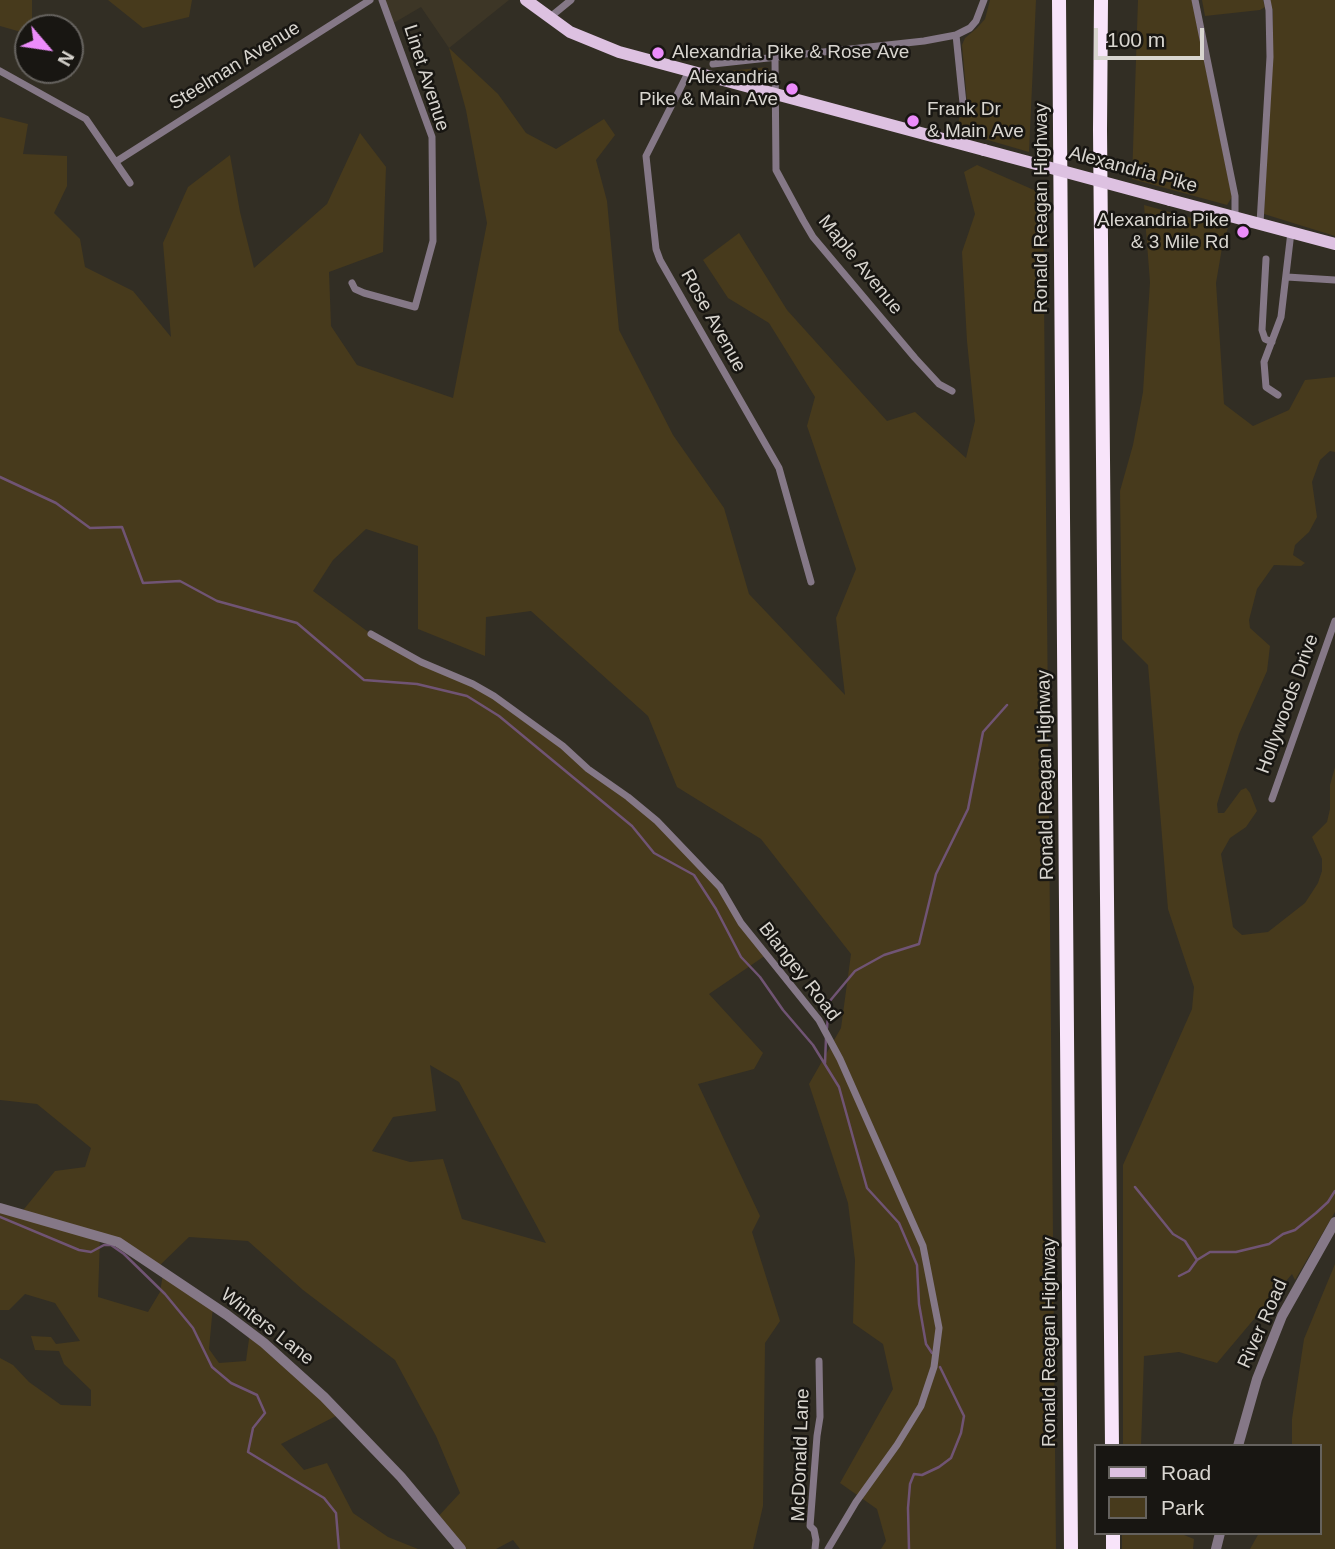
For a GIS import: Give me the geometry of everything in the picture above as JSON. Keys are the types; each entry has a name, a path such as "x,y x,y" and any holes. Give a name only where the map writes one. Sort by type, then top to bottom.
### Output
{"highway":[{"name":"Ronald Reagan Highway","path":"1059,0 1071,1549"},
{"path":"1101,0 1112,1444"}],"main road":[{"name":"Alexandria Pike","path":"526,0 570,32 602,47 1335,244"}],"street":[{"name":"Steelman Avenue","path":"117,160 370,0"},
{"name":"Linet Avenue","path":"352,284 355,289 364,293 415,307 433,241 432,137 382,0"},
{"path":"549,18 571,0"},
{"path":"713,64 956,35 970,28 976,21 985,0"},
{"path":"1195,0 1235,196 1235,217"},
{"path":"1260,223 1270,57 1267,0"},
{"path":"956,35 964,113"},
{"name":"Maple Avenue","path":"775,58 776,170 810,233 915,358 939,384 952,391"},
{"path":"0,71 86,118 131,183"},
{"name":"Rose Avenue","path":"689,71 646,156 656,249 779,468 811,582"},
{"path":"1278,395 1267,389 1265,358 1279,323 1291,232"},
{"path":"1266,259 1263,335 1272,342"},
{"path":"1287,277 1335,280"},
{"path":"1263,322 1271,325 1279,323"},
{"name":"Hollywoods Drive","path":"1272,799 1335,621"},
{"name":"Blangey Road","path":"371,635 494,696 564,746 588,769 657,821 714,879 730,901 741,923 819,1020 840,1059 923,1246 939,1328 934,1367 920,1406 828,1549"},
{"name":"Winters Lane","path":"0,1208 118,1242 235,1320 295,1369 324,1397 401,1477 461,1549"},
{"name":"River Road","path":"1239,1444 1257,1379 1282,1316 1335,1222"},
{"name":"McDonald Lane","path":"815,1549 814,1530 810,1526 820,1417 819,1361"}],"shaded area":[{"path":"382,0 509,0 449,48 421,7 392,24"}],"green space":[{"path":"0,0 32,0 32,14 14,14 14,30 0,26"},
{"path":"108,0 192,0 189,17 143,28"},
{"path":"990,0 1036,0 1029,152 957,131 960,114 968,112 962,45 965,38 985,19"},
{"path":"1138,0 1192,0 1232,197 1227,205 1132,179"},
{"path":"1202,0 1263,0 1265,7 1260,10 1205,16"},
{"path":"1270,0 1335,0 1335,236 1264,214 1273,41 1273,11"},
{"path":"449,48 498,94 526,133 556,149 604,119 615,135 596,160 607,201 619,330 673,435 724,508 749,594 845,695 836,618 856,569 807,426 815,397 769,323 728,298 703,260 739,233 787,310 887,421 915,412 966,458 975,421 962,252 975,214 964,172 977,165 1043,194 1056,1549 881,1549 886,1541 877,1509 840,1483 893,1389 883,1344 853,1323 855,1260 848,1203 809,1084 841,1028 851,954 761,839 677,787 648,716 531,611 486,617 485,656 418,629 418,546 366,529 333,560 313,591 371,634 473,684 628,797 702,866 766,955 709,994 763,1053 754,1069 698,1084 760,1216 752,1232 780,1321 765,1343 763,1506 753,1549 520,1549 513,1540 496,1549 461,1549 435,1520 460,1493 436,1436 395,1360 303,1290 248,1241 189,1237 157,1268 100,1238 98,1297 148,1312 160,1292 163,1274 213,1306 209,1349 219,1363 246,1361 250,1332 340,1414 281,1444 304,1470 327,1463 353,1513 388,1537 418,1549 0,1549 0,1358 13,1365 29,1382 61,1405 91,1406 91,1390 64,1364 59,1351 35,1350 31,1336 51,1337 56,1344 80,1341 55,1303 25,1294 9,1310 0,1310 0,1208 20,1214 55,1171 85,1167 91,1148 37,1104 0,1100 0,117 28,124 23,154 67,156 67,186 54,213 80,239 85,267 133,291 171,337 163,243 188,187 230,155 254,268 327,204 360,133 386,167 383,252 329,272 331,326 357,365 453,398 487,223 466,110","holes":["430,1065 459,1082 546,1243 462,1219 443,1159 410,1162 372,1151 393,1117 436,1111"]},
{"path":"767,67 772,73 766,81 729,71"},
{"path":"1144,205 1228,228 1216,283 1224,404 1253,426 1289,410 1305,380 1335,377 1335,452 1330,451 1320,460 1312,482 1317,517 1309,532 1295,545 1293,555 1305,563 1301,566 1274,565 1257,589 1249,620 1250,628 1270,646 1267,671 1239,734 1217,804 1218,813 1224,813 1241,790 1246,788 1250,793 1257,811 1246,827 1230,838 1221,854 1233,927 1242,935 1268,932 1305,903 1318,883 1322,859 1312,837 1327,822 1330,785 1335,767 1335,1212 1295,1280 1292,1274 1217,1363 1179,1352 1144,1356 1141,1444 1123,1444 1123,1165 1192,1009 1194,987 1168,909 1148,665 1122,639 1120,491 1133,445 1143,392 1150,282"},
{"path":"1335,1264 1335,1549 1250,1549 1258,1535 1321,1535 1321,1444 1292,1444 1292,1419 1304,1339"},
{"path":"1122,1535 1184,1535 1194,1539 1193,1549 1122,1549"}],"waterway":[{"path":"0,477 56,503 90,528 122,527 143,583 180,581 217,601 297,623 364,680 417,684 467,696 499,716 632,826 654,853 694,875 716,909 741,957 813,1045 839,1087 867,1188 899,1223 917,1265 919,1304 926,1344 932,1353"},
{"path":"827,1028 829,1002 855,971 884,955 919,944 936,874 968,809 983,732 1007,705"},
{"path":"825,1063 826,1038"},
{"path":"1135,1187 1173,1234 1185,1241 1197,1260"},
{"path":"1179,1276 1189,1271 1197,1260 1210,1252 1236,1252 1269,1244 1283,1234 1295,1230 1328,1202 1335,1191"},
{"path":"0,1217 79,1250 91,1252 104,1245 111,1245 165,1294 193,1328 212,1367 231,1383 257,1395 265,1413 253,1428 248,1452 324,1498 336,1513 339,1549"},
{"path":"909,1549 908,1508 910,1484 914,1474 922,1475 951,1458 961,1433 964,1416 940,1367"}],"place":[{"name":"Alexandria Pike & Rose Ave","path":"658,53"},
{"name":"Alexandria Pike & Main Ave","path":"792,89"},
{"name":"Frank Dr & Main Ave","path":"913,121"},
{"name":"Alexandria Pike & 3 Mile Rd","path":"1243,232"}]}
